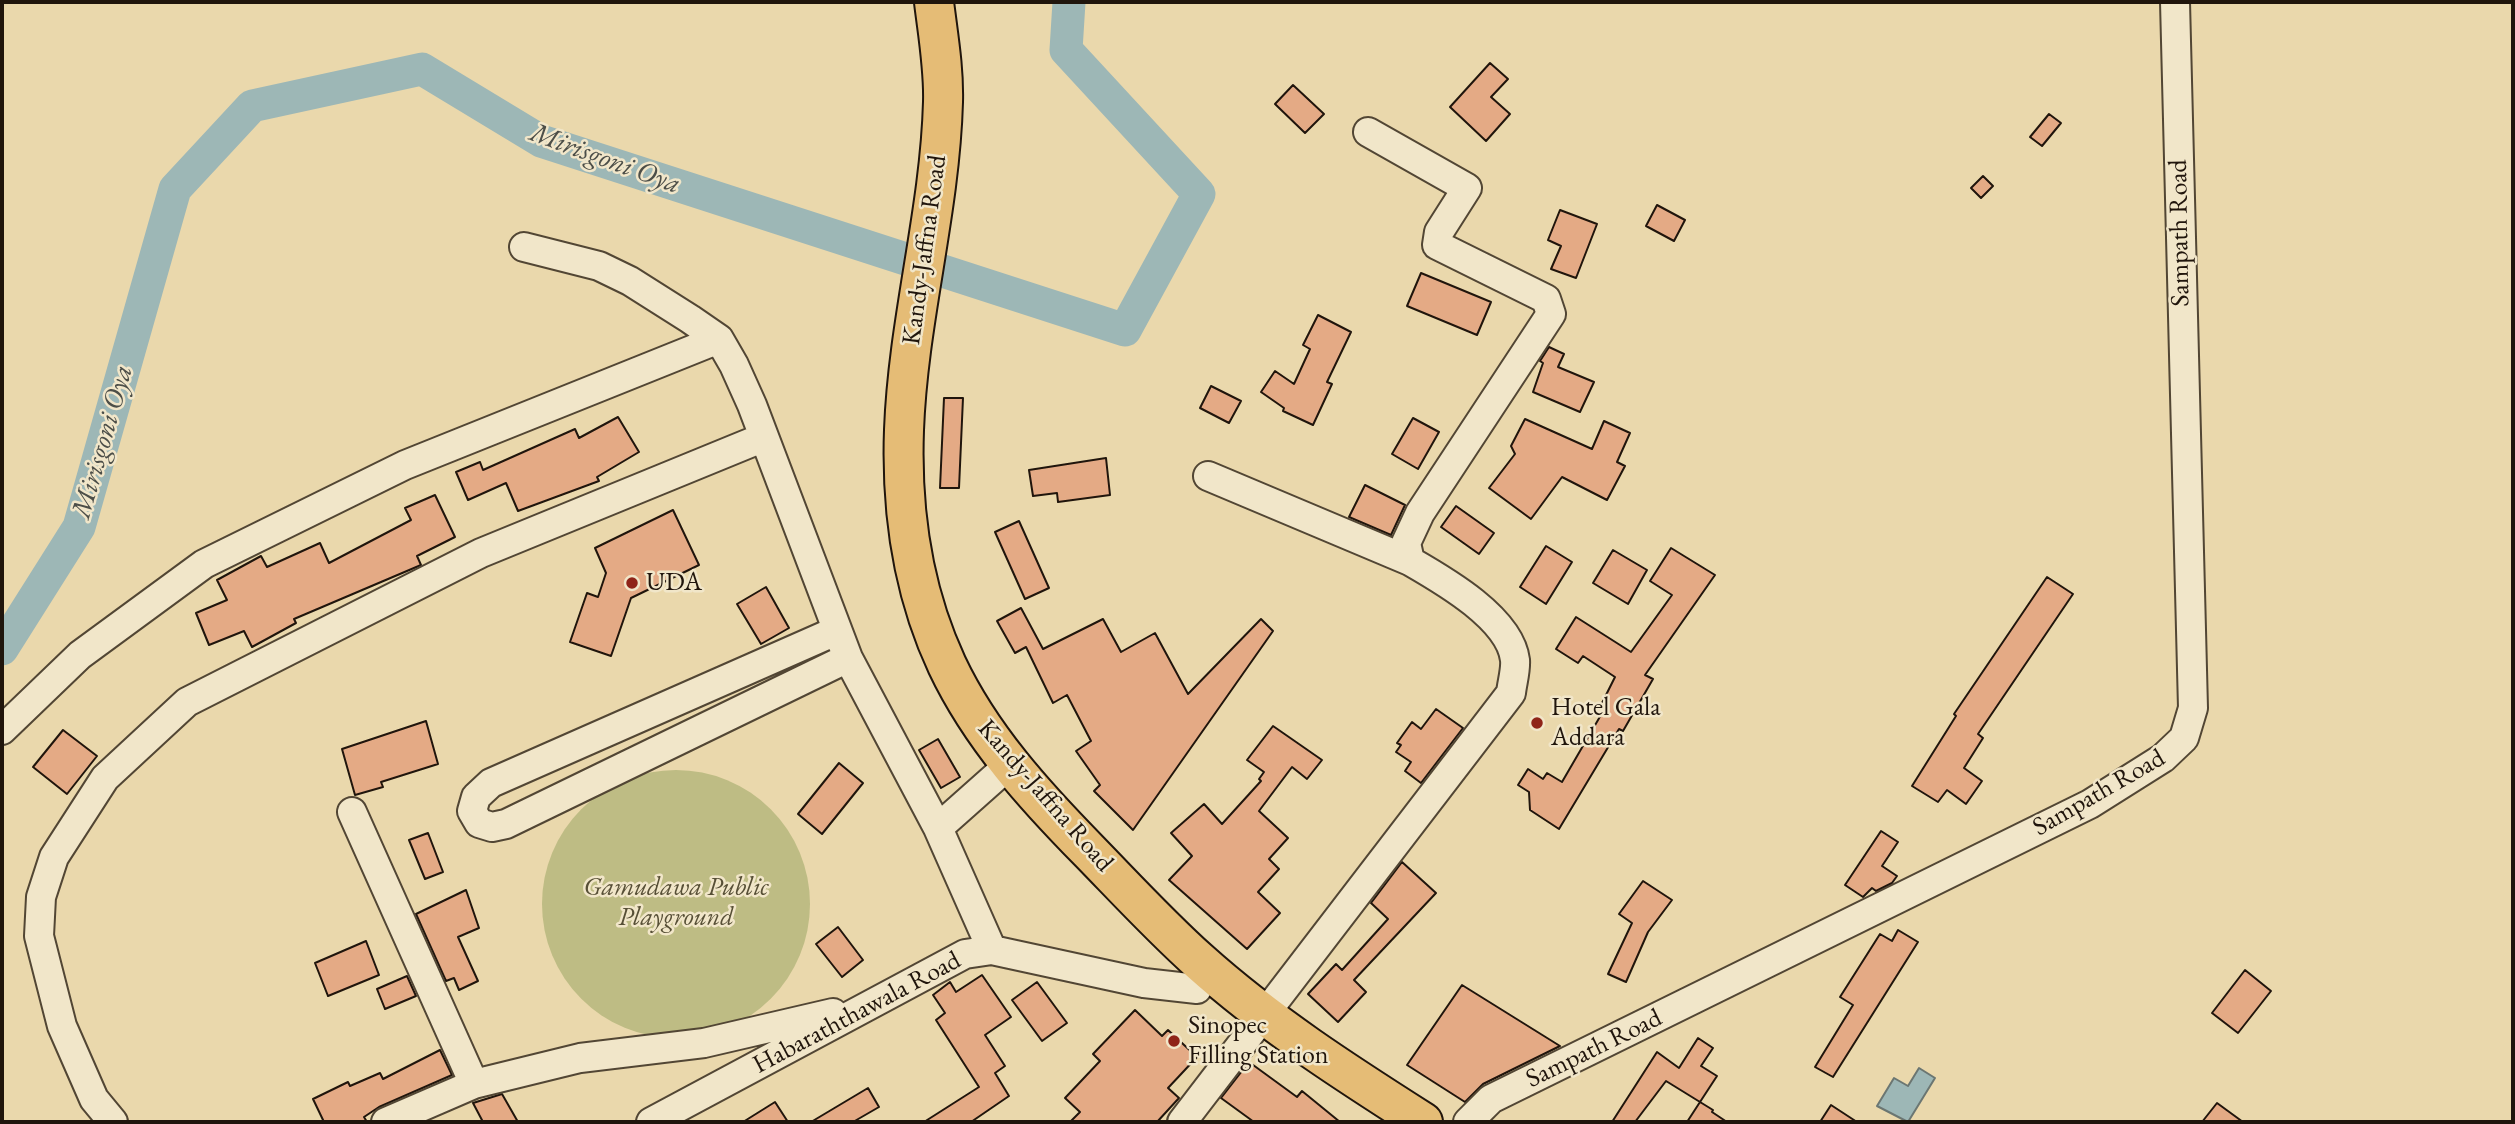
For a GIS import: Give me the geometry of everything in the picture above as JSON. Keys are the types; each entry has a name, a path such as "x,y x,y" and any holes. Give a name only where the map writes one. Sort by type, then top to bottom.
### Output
{"highway":[{"name":"Kandy-Jaffna Road","path":"911,2 920,75 918,141 922,194"},
{"name":"Kandy-Jaffna Road","path":"934,2 941,48 943,102 922,194 899,359 877,459 883,530 891,569 913,643 941,704 1001,772 1118,915 1197,989 1330,1063 1423,1122"},
{"name":"Kandy-Jaffna Road","path":"1001,772 1067,828 1258,1023 1387,1122"}],"street":[{"name":"Sampath Road","path":"1468,1122 1491,1098 2090,804 2163,758 2184,738 2193,708 2175,2"},
{"path":"1368,131 1467,188 1439,232 1437,245 1446,252 1546,299 1551,314 1420,513 1406,543 1410,561"},
{"path":"524,247 565,255 630,281 719,339 734,365 848,658 937,828 992,950"},
{"path":"2,730 80,655 204,564 405,465 719,339"},
{"path":"113,1122 94,1099 62,1026 39,936 41,897 54,857 104,778 187,702 481,553 762,438"},
{"path":"1182,1122 1511,693 1515,661 1507,638 1461,591 1410,561 1208,476"},
{"path":"836,631 491,783 476,796 472,811 480,823 492,827 506,824 848,658"},
{"path":"937,828 1001,772"},
{"path":"352,812 474,1083"},
{"name":"Habaraththawala Road","path":"651,1122 965,954 992,950 1144,983 1197,989"},
{"path":"386,1122 474,1083 580,1058 705,1043 870,1004"}],"green space":[{"name":"Gamudawa Public Playground","path":"663,770 689,770 727,780 751,792 771,809 788,829 805,865 810,904 805,943 788,979 771,999 751,1016 715,1033 689,1038 663,1038 637,1033 601,1016 572,989 564,979 547,943 542,917 542,891 547,865 564,829 591,800 601,792 637,775"}],"water":[{"path":"1919,1068 1935,1078 1908,1122 1877,1106 1894,1078 1908,1086"}],"building":[{"path":"1490,63 1508,79 1491,97 1510,114 1486,141 1450,107"},
{"path":"1293,85 1324,114 1305,133 1275,104"},
{"path":"2049,114 2061,123 2042,146 2030,137"},
{"path":"1983,176 1993,186 1981,198 1971,188"},
{"path":"1657,205 1685,220 1674,241 1646,226"},
{"path":"1560,210 1597,224 1576,278 1551,269 1561,246 1548,240"},
{"path":"1421,273 1491,302 1477,335 1407,306"},
{"path":"1318,315 1351,332 1327,382 1332,384 1313,425 1283,411 1284,408 1261,392 1275,371 1294,384 1310,349 1303,345"},
{"path":"1549,347 1564,354 1558,367 1594,382 1580,412 1533,392 1543,363 1540,361"},
{"path":"1211,386 1241,401 1229,423 1200,408"},
{"path":"944,398 963,398 959,488 940,488"},
{"path":"618,417 639,452 597,477 599,481 518,511 506,483 468,500 456,472 480,462 483,470 575,429 579,438"},
{"path":"1413,418 1439,432 1418,469 1392,454"},
{"path":"1525,419 1592,449 1604,421 1630,433 1617,462 1625,466 1607,500 1562,477 1531,519 1489,488 1515,454 1511,446"},
{"path":"1106,458 1110,495 1058,502 1057,493 1033,496 1029,470"},
{"path":"1365,485 1405,505 1391,535 1349,517"},
{"path":"435,495 455,537 417,556 421,565 294,619 296,623 252,647 244,631 209,645 196,613 227,600 217,580 261,556 267,567 320,543 329,563 411,520 405,508"},
{"path":"1456,506 1494,533 1479,554 1441,527"},
{"name":"UDA","path":"673,510 699,565 631,598 611,656 570,642 587,593 598,597 606,573 595,548"},
{"path":"1019,521 1049,588 1025,599 995,532"},
{"path":"1546,546 1572,562 1546,604 1520,587"},
{"path":"1671,548 1715,575 1645,675 1653,679 1623,731 1619,729 1559,829 1530,810 1529,792 1518,785 1528,769 1543,779 1547,773 1562,782 1605,708 1601,705 1615,677 1583,656 1578,663 1556,649 1576,617 1631,652 1672,595 1650,581"},
{"path":"1613,550 1647,570 1628,604 1593,583"},
{"path":"2047,577 2073,594 1978,734 1983,738 1964,768 1982,781 1966,804 1947,790 1938,802 1912,786 1956,716 1954,714"},
{"path":"766,587 789,628 761,644 737,604"},
{"path":"1021,608 1043,649 1103,619 1121,652 1155,633 1188,694 1261,619 1273,631 1133,830 1094,791 1100,785 1076,751 1091,741 1067,695 1053,703 1026,647 1015,653 997,621"},
{"path":"1436,709 1463,728 1421,783 1405,771 1411,762 1396,752 1401,745 1397,743 1412,722 1421,729"},
{"path":"426,721 438,764 381,782 383,787 355,795 342,749"},
{"path":"1273,726 1322,760 1307,779 1292,767 1259,811 1288,838 1269,859 1279,869 1258,892 1280,913 1247,949 1169,880 1192,856 1171,833 1204,804 1222,824 1261,781 1259,779 1264,772 1247,760"},
{"path":"63,730 97,756 67,794 33,767"},
{"path":"938,739 960,777 941,788 919,750"},
{"path":"839,763 863,783 822,834 798,814"},
{"path":"1881,831 1898,842 1882,866 1897,876 1892,883 1876,891 1872,888 1863,897 1845,885"},
{"path":"428,833 443,872 425,879 409,840"},
{"path":"1402,862 1436,893 1354,980 1366,992 1338,1022 1308,994 1336,964 1342,970 1388,919 1371,903"},
{"path":"1643,881 1672,900 1648,932 1626,982 1608,974 1632,923 1619,914"},
{"path":"466,890 479,928 458,937 478,981 459,990 454,978 446,981 416,914"},
{"path":"838,927 863,960 842,977 816,944"},
{"path":"1898,930 1918,942 1833,1077 1815,1067 1853,1005 1840,997 1880,934 1892,941"},
{"path":"366,941 379,975 328,996 315,963"},
{"path":"2245,970 2271,991 2238,1033 2212,1013"},
{"path":"982,975 1011,1017 985,1035 1005,1066 995,1073 1009,1096 971,1122 924,1122 979,1087 936,1020 945,1013 933,995 950,982 956,992"},
{"path":"407,976 416,996 385,1009 377,989"},
{"path":"1037,982 1067,1023 1042,1041 1012,1000"},
{"path":"1462,985 1560,1046 1483,1084 1465,1102 1407,1065"},
{"path":"1135,1010 1162,1036 1168,1030 1197,1057 1168,1088 1179,1098 1157,1122 1070,1122 1080,1112 1065,1098 1100,1061 1093,1054"},
{"path":"1698,1038 1713,1048 1701,1066 1717,1076 1700,1102 1666,1081 1635,1122 1612,1122 1657,1052 1679,1068"},
{"path":"440,1050 452,1075 379,1107 364,1117 367,1122 324,1122 313,1099 348,1082 350,1086 380,1073 383,1079"},
{"path":"1249,1062 1297,1097 1302,1091 1340,1122 1254,1122 1221,1098"},
{"path":"868,1088 879,1107 853,1122 811,1122"},
{"path":"502,1094 518,1122 483,1122 473,1103"},
{"path":"775,1102 788,1122 743,1122"},
{"path":"1700,1102 1713,1110 1712,1112 1727,1122 1687,1122"},
{"path":"2217,1103 2243,1122 2202,1122"},
{"path":"1831,1105 1857,1122 1820,1122"}],"waterway":[{"name":"Mirisgoni Oya","path":"2,649 79,527 175,189 252,106 422,69 541,141 1125,330 1199,194 1066,50 1069,2"}],"place":[{"name":"UDA","path":"632,583"},
{"name":"Hotel Gala Addara","path":"1537,723"},
{"name":"Sinopec Filling Station","path":"1174,1041"}]}
